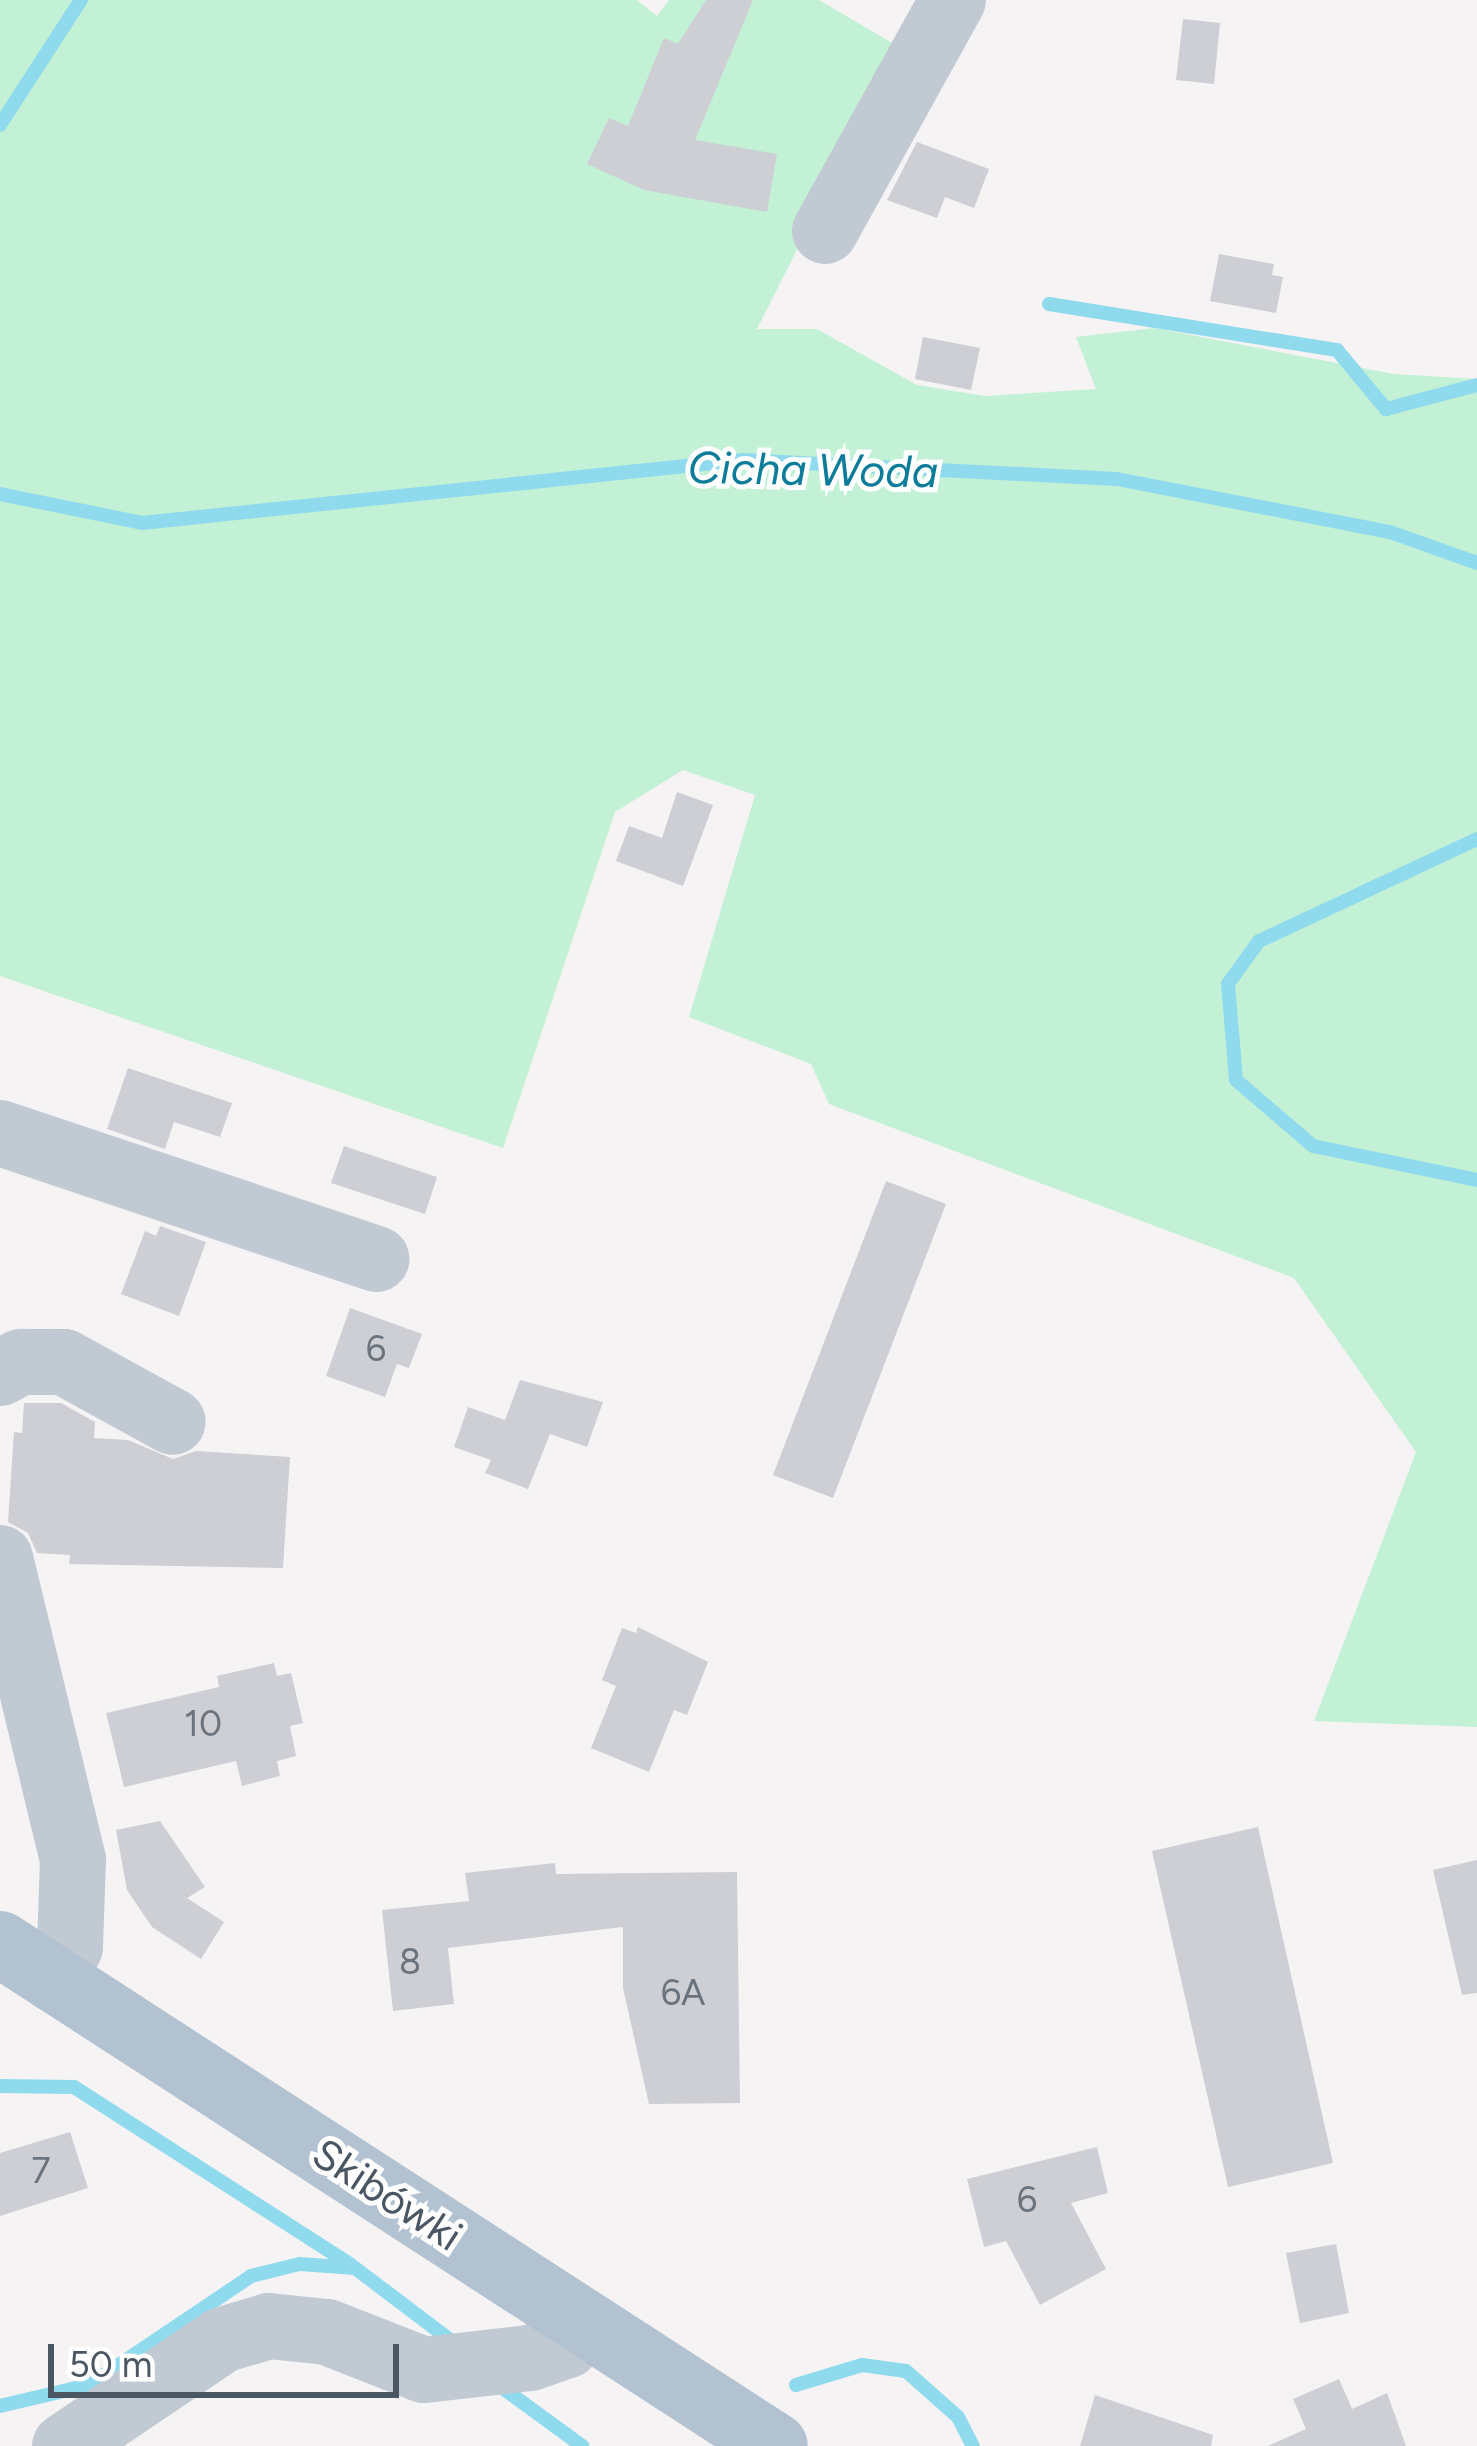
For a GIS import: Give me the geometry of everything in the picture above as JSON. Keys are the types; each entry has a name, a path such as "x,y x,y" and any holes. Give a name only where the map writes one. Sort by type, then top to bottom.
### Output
{"main road":[{"name":"Skibówki","path":"0,1944 775,2446"}],"street":[{"path":"825,231 952,0"},
{"path":"0,1133 376,1259"},
{"path":"0,1373 21,1362 64,1361 173,1422"},
{"path":"0,1558 73,1860 70,1947 54,1979"},
{"path":"65,2446 223,2340 269,2326 327,2332 424,2370 530,2358 567,2344 585,2323"}],"green space":[{"path":"0,0 637,0 657,16 669,0 819,0 899,47 757,329 817,329 917,385 985,396 1096,389 1076,337 1154,328 1394,374 1477,379 1477,1727 1314,1721 1416,1452 1294,1278 829,1104 811,1064 689,1017 755,795 683,770 615,812 503,1148 0,976"}],"building":[{"path":"706,0 753,0 695,140 777,154 767,212 644,190 587,164 609,118 628,126 664,38 678,44"},
{"path":"1183,19 1220,23 1214,84 1176,80"},
{"path":"917,142 989,169 974,208 945,197 937,218 887,200"},
{"path":"1219,254 1274,264 1272,275 1283,277 1276,313 1210,301"},
{"path":"923,337 980,348 971,390 915,379"},
{"path":"677,792 713,805 683,886 616,861 629,826 662,838"},
{"path":"128,1068 232,1103 220,1137 174,1122 165,1149 107,1129"},
{"path":"344,1146 437,1177 425,1214 331,1183"},
{"path":"886,1181 946,1204 833,1498 773,1475"},
{"path":"160,1226 206,1242 179,1316 121,1294 145,1231 156,1236"},
{"path":"350,1308 422,1334 409,1368 397,1364 385,1397 326,1376"},
{"path":"520,1380 603,1402 587,1447 550,1434 528,1489 485,1473 491,1460 454,1447 468,1407 505,1420"},
{"path":"24,1403 61,1403 95,1422 94,1438 128,1440 173,1459 196,1451 290,1457 283,1568 69,1564 70,1555 37,1553 28,1533 8,1522 14,1432 22,1433"},
{"path":"638,1627 708,1662 687,1715 674,1710 649,1772 591,1748 616,1686 602,1680 622,1628 636,1633"},
{"path":"274,1663 277,1676 291,1673 303,1723 290,1726 296,1756 277,1761 280,1776 242,1786 236,1761 124,1787 106,1713 219,1687 217,1676"},
{"path":"160,1821 205,1887 187,1898 224,1922 201,1959 152,1927 127,1890 116,1830"},
{"path":"1258,1827 1333,2163 1228,2187 1152,1851"},
{"path":"1477,1860 1477,1993 1462,1995 1433,1870"},
{"path":"555,1863 556,1874 737,1872 740,2103 649,2104 623,1988 623,1927 448,1948 454,2004 393,2011 382,1910 469,1901 465,1873"},
{"path":"70,2132 88,2188 0,2216 0,2153"},
{"path":"1097,2147 1108,2193 1071,2203 1106,2269 1040,2305 1006,2241 984,2247 967,2179"},
{"path":"1336,2244 1349,2313 1300,2323 1286,2253"},
{"path":"1339,2379 1352,2409 1387,2393 1406,2446 1268,2446 1306,2429 1293,2399"},
{"path":"1095,2395 1213,2435 1211,2446 1080,2446"}],"waterway":[{"name":"Cicha Woda","path":"0,125 81,0"},
{"path":"1049,304 1337,350 1386,409 1477,385"},
{"name":"Cicha Woda","path":"0,494 142,523 743,460 1117,479 1390,532 1477,563"},
{"name":"Cicha Woda","path":"1477,839 1259,941 1228,984 1236,1080 1313,1146 1477,1180"},
{"path":"0,2086 74,2087 351,2265"},
{"path":"0,2406 89,2385 251,2276 300,2264 355,2268 458,2346"},
{"path":"796,2385 862,2365 906,2371 958,2417 973,2446"},
{"path":"500,2386 582,2446"}]}
